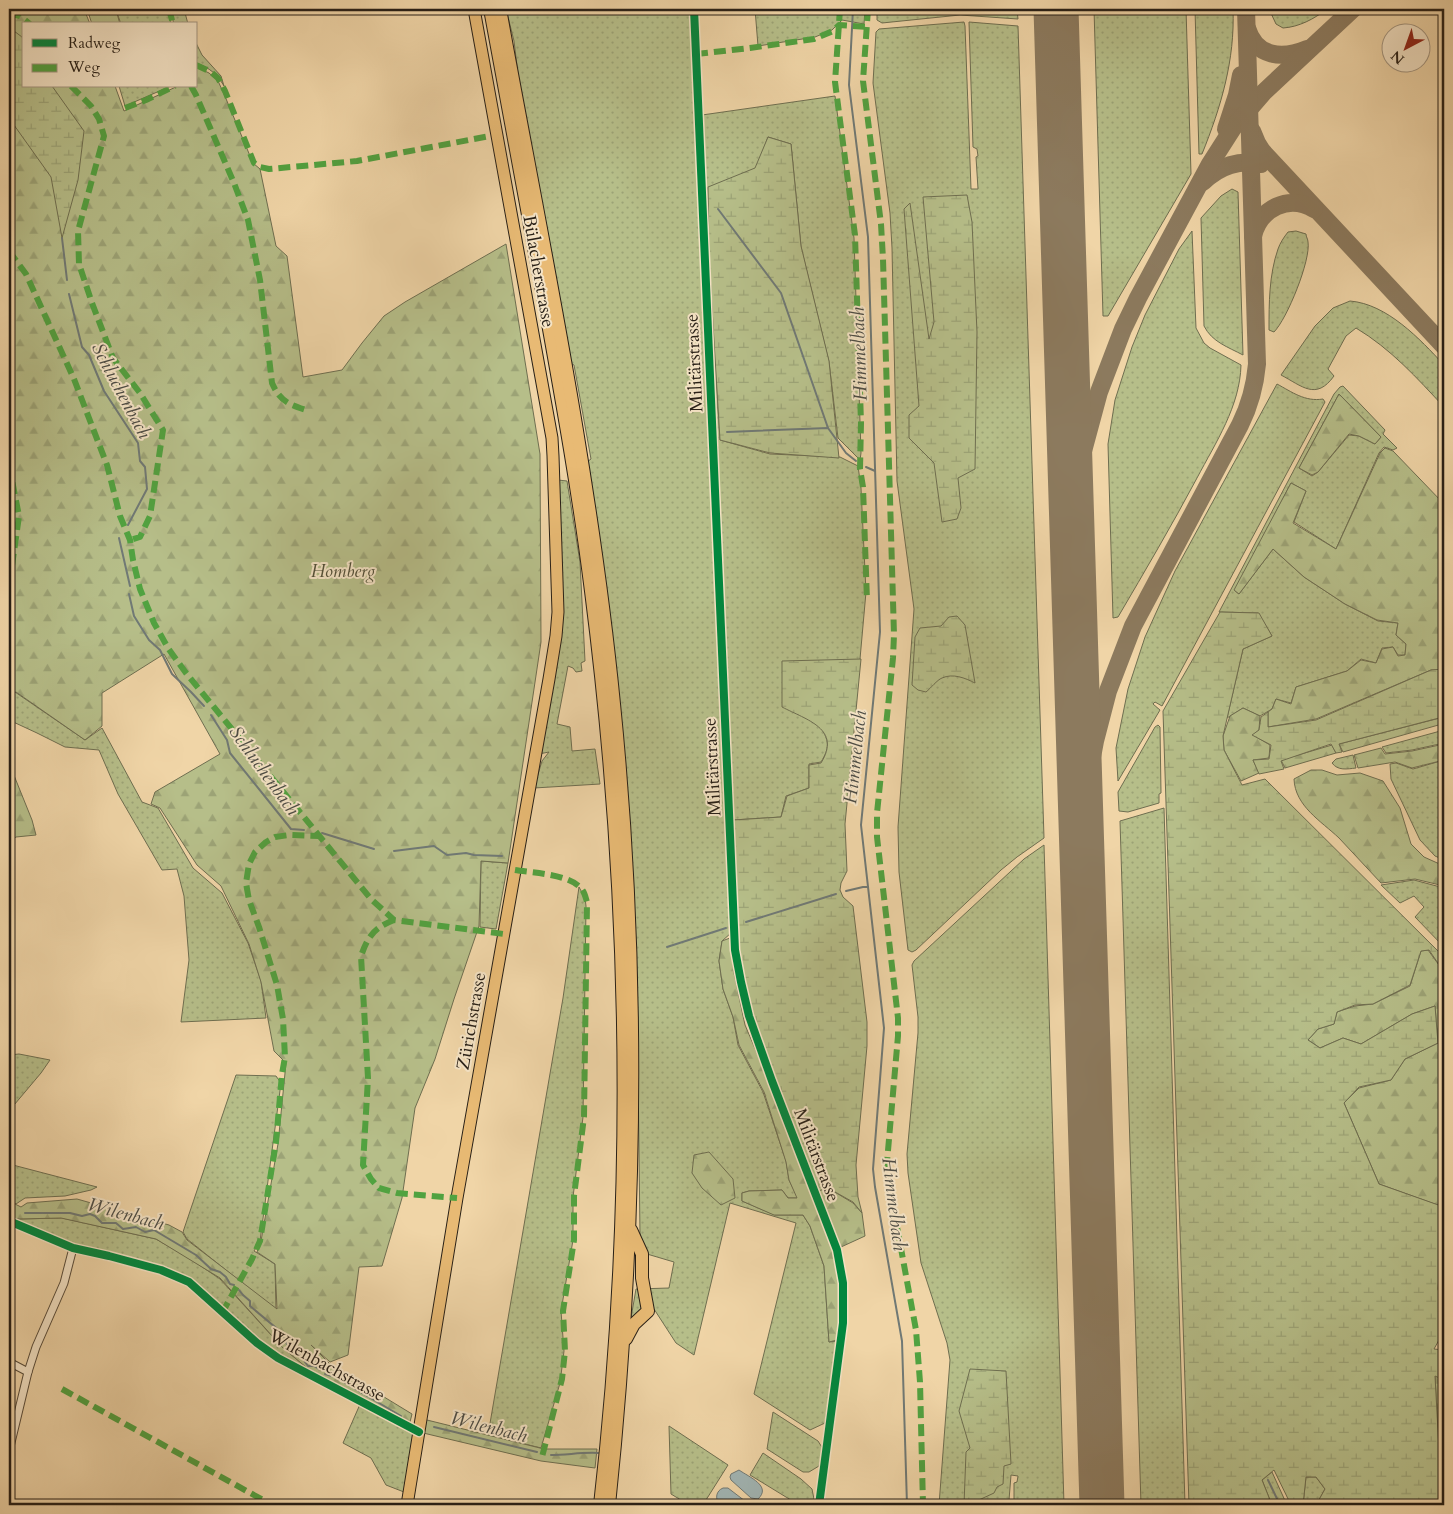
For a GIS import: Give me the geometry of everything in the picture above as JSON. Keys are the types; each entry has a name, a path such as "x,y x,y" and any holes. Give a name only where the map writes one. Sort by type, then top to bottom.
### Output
{"highway":[{"path":"490,9 580,508 601,670 615,826 622,995 622,1173 615,1337 600,1505"},
{"path":"500,9 577,434 598,566 614,705 624,833 631,956 632,1092 630,1226 624,1343 609,1505"},
{"path":"624,1343 634,1324 648,1311 642,1278 642,1254 630,1226"}],"main road":[{"name":"Bülacherstrasse","path":"474,9 552,438 556,541"},
{"name":"Zürichstrasse","path":"407,1505 457,1198 556,636 558,612 556,541"}],"street":[{"name":"Militärstrasse","path":"694,9 735,950 749,1016 834,1241 839,1257 843,1283 843,1323 819,1505"},
{"name":"Wilenbachstrasse","path":"9,1221 73,1248 161,1270 189,1282 257,1344 278,1358 419,1432"},
{"path":"9,1450 28,1372 36,1347 64,1283 73,1248"},
{"path":"9,1362 28,1372"}],"green space":[{"name":"Homberg","path":"9,9 84,9 89,22 22,22 22,88 116,88 124,111 174,88 198,88 198,68 209,73 218,81 253,163 260,169 276,246 287,256 303,377 342,370 384,316 506,244 540,454 541,642 508,863 481,861 479,926 435,1059 415,1108 402,1198 382,1266 359,1267 348,1355 330,1362 311,1345 330,1364 412,1414 410,1422 318,1377 283,1348 220,1278 156,1239 61,1218 18,1219 9,1217 9,1201 21,1207 27,1203 77,1199 169,1225 182,1232 187,1240 277,1309 275,1264 257,1252 261,1241 278,1144 286,1063 274,1051 261,982 249,944 221,886 197,865 160,808 151,804 155,792 220,754 164,654 102,693 102,726 85,740 16,692 9,694"},
{"path":"87,9 120,9 116,10 119,22 91,22"},
{"path":"167,9 170,22 120,22 116,10"},
{"path":"170,9 184,9 187,22 173,22"},
{"path":"506,9 690,9 695,116 835,96 854,238 860,460 838,438 829,362 801,247 791,144 768,137 756,169 708,188 709,258 720,440 770,454 840,457 858,466 861,488 866,592 860,659 821,727 826,737 827,745 824,757 821,762 809,764 809,788 786,796 781,817 733,820 725,786 731,933 722,941 719,961 723,989 733,1017 738,1045 763,1092 786,1161 789,1180 798,1198 788,1198 782,1190 749,1191 742,1193 742,1201 775,1215 803,1215 810,1226 824,1266 829,1342 837,1341 825,1423 810,1430 754,1394 796,1223 730,1203 694,1355 676,1343 654,1309 631,1318 636,1289 669,1288 674,1262 647,1254 640,1236 637,978 628,805 587,462 591,459 574,365 570,363 519,82 514,41"},
{"path":"755,9 865,9 864,24 842,20 832,30 815,37 758,46"},
{"path":"877,9 1017,9 1018,19 960,15 882,23 877,20"},
{"path":"1094,9 1186,9 1191,174 1108,316 1103,316"},
{"path":"1195,9 1233,9 1232,47 1229,65 1221,101 1202,154 1199,154"},
{"path":"1269,9 1327,9 1306,22 1283,28 1276,24"},
{"path":"964,22 971,189 978,189 976,157 978,156 977,149 973,147 969,22 1018,26 1044,838 1001,870 912,952 908,950 899,872 898,827 914,609 897,481 890,213 873,83 876,32 879,29"},
{"path":"14,31 22,37 22,88 53,88 84,131 78,180 62,238 51,177 9,118 9,33"},
{"path":"198,47 202,55 221,76 224,86 213,72 198,64"},
{"path":"120,88 166,88 125,106"},
{"path":"768,137 791,144 801,246 829,361 839,458 770,453 720,440 709,258 708,187 755,168"},
{"path":"1232,189 1238,192 1243,355 1216,340 1207,332 1204,326 1201,218 1221,196"},
{"path":"967,195 972,222 977,332 975,469 958,478 961,508 957,519 942,522 934,463 909,438 909,415 919,406 904,209 910,203 929,339 934,322 923,197"},
{"path":"1192,231 1196,328 1204,343 1210,348 1241,365 1240,380 1232,409 1212,451 1118,617 1113,618 1108,444 1115,400 1132,347 1145,315 1179,249"},
{"path":"1296,231 1306,234 1308,251 1306,262 1291,303 1274,332 1269,330 1269,299 1275,259 1282,240 1288,232"},
{"path":"1350,301 1377,309 1402,324 1444,365 1444,407 1414,375 1381,345 1356,328 1346,336 1328,369 1334,376 1321,388 1315,390 1302,387 1281,375 1315,326 1333,308"},
{"path":"1277,384 1299,396 1316,400 1323,399 1325,402 1162,706 1155,702 1153,704 1160,710 1118,781 1116,748 1128,689 1145,637 1175,571"},
{"path":"1343,386 1385,430 1383,434 1397,448 1393,450 1384,447 1379,453 1336,549 1294,522 1306,491 1291,483 1235,591 1239,594 1273,549 1304,577 1345,604 1378,621 1398,623 1396,635 1406,644 1405,655 1398,655 1393,647 1382,648 1376,663 1361,659 1347,671 1296,687 1291,703 1276,699 1272,709 1260,716 1243,708 1227,718 1243,649 1272,636 1258,613 1219,612 1334,394","holes":["1339,394 1381,437 1375,444 1359,436 1349,435 1318,472 1312,476 1299,468"]},
{"path":"1339,394 1381,437 1375,444 1359,436 1349,434 1318,472 1312,475 1299,468"},
{"path":"1385,448 1393,451 1444,504 1444,669 1431,670 1316,719 1268,727 1268,712 1272,709 1276,699 1291,704 1296,687 1347,671 1361,660 1376,663 1382,649 1393,647 1398,656 1405,655 1406,644 1396,635 1398,623 1377,620 1345,604 1304,577 1273,549 1239,594 1234,590 1291,483 1306,491 1293,523 1336,549 1380,453"},
{"path":"558,480 567,481 580,562 585,661 581,663 582,671 576,672 568,666 557,724 570,727 572,751 595,749 600,784 534,788 542,761 549,752 539,754 559,644"},
{"path":"1220,612 1259,613 1272,636 1243,649 1223,736 1224,750 1242,785 1265,779 1444,957 1444,972 1429,950 1421,951 1410,985 1373,1004 1355,1005 1337,1012 1334,1024 1318,1029 1308,1040 1320,1048 1343,1038 1361,1044 1412,1014 1435,1006 1438,1043 1405,1059 1391,1080 1359,1087 1344,1103 1379,1184 1444,1207 1438,1289 1444,1313 1444,1331 1434,1349 1444,1350 1444,1380 1435,1376 1442,1505 1386,1505 1373,1501 1371,1505 1316,1505 1325,1489 1316,1477 1306,1477 1303,1505 1291,1505 1274,1470 1262,1480 1272,1505 1189,1505 1163,711"},
{"path":"957,616 965,625 975,683 963,678 950,676 940,679 926,692 918,690 912,685 915,637 920,628 941,626 949,617"},
{"path":"861,659 845,824 847,871 840,890 843,897 853,906 867,1022 867,1046 856,1165 858,1197 862,1213 853,1202 828,1188 818,1191 752,1015 738,949 733,820 781,817 787,796 809,788 809,765 821,763 826,751 827,742 819,727 782,707 782,661"},
{"path":"1444,669 1444,724 1442,725 1439,718 1339,744 1342,752 1336,753 1331,744 1281,761 1284,769 1259,774 1253,760 1269,759 1271,745 1252,735 1259,730 1261,717 1268,712 1268,727 1316,720 1431,670"},
{"path":"15,692 85,740 102,728 142,802 158,808 193,868 222,893 248,943 261,981 266,1018 181,1022 189,960 184,896 177,869 162,870 118,794 99,750 65,747 9,720 9,694"},
{"path":"1243,708 1260,716 1259,730 1253,735 1270,745 1269,758 1253,760 1259,773 1241,781 1224,750 1223,736 1230,716"},
{"path":"1440,718 1442,724 1343,752 1339,744"},
{"path":"1158,725 1160,727 1161,793 1159,794 1159,803 1128,812 1119,811 1118,792 1155,727"},
{"path":"1444,730 1444,743 1386,753 1382,747"},
{"path":"1444,744 1444,760 1412,768 1395,762 1358,768 1354,755 1381,748 1385,754 1412,751"},
{"path":"1332,745 1336,753 1285,768 1281,760"},
{"path":"1353,755 1356,768 1340,768 1332,763 1336,759"},
{"path":"1444,760 1444,860 1435,856 1420,840 1391,779 1390,764 1396,763 1413,769"},
{"path":"9,763 32,820 36,835 16,837 9,842"},
{"path":"1311,770 1322,770 1337,775 1360,773 1383,781 1400,808 1411,844 1424,857 1444,866 1444,886 1415,879 1381,883 1339,838 1310,812 1299,797 1295,789 1294,779"},
{"path":"1164,808 1185,1505 1141,1505 1120,821"},
{"path":"1044,845 1064,1505 1014,1505 1014,1483 1017,1482 1018,1476 1011,1475 1009,1500 994,1505 939,1505 950,1360 947,1343 921,1263 908,1173 907,1154 918,1033 912,965 914,961 1024,859"},
{"path":"9,846 14,895 9,923"},
{"path":"481,861 508,863 496,929 480,927"},
{"path":"1414,880 1444,888 1444,947 1415,917 1424,907 1414,896 1400,903 1381,885"},
{"path":"579,887 585,898 586,906 583,1117 573,1197 573,1240 561,1311 564,1351 560,1383 541,1448 488,1435 563,998"},
{"path":"730,938 734,973 745,1025 777,1100 811,1192 828,1188 853,1203 862,1213 865,1236 837,1250 840,1295 837,1340 829,1342 824,1266 810,1226 803,1215 774,1215 742,1201 742,1193 749,1191 782,1190 788,1198 797,1198 789,1180 786,1162 764,1092 739,1045 733,1017 723,989 719,961 722,941"},
{"path":"1428,950 1444,972 1444,1312 1439,1289 1443,1207 1379,1184 1344,1103 1359,1088 1391,1080 1405,1059 1438,1043 1435,1006 1412,1014 1361,1044 1343,1038 1320,1048 1308,1040 1318,1029 1334,1024 1337,1012 1355,1006 1373,1004 1410,986 1421,951"},
{"path":"19,1054 50,1060 9,1111 9,1055"},
{"path":"236,1075 276,1076 281,1083 260,1241 254,1251 275,1264 276,1310 187,1239 183,1232"},
{"path":"709,1152 733,1179 735,1198 721,1205 702,1188 692,1173 694,1155"},
{"path":"9,1164 97,1187 65,1196 25,1198 16,1204 9,1200"},
{"path":"62,1218 156,1239 189,1258 220,1279 283,1348 312,1372 279,1357 258,1341 190,1280 73,1245 19,1221 19,1219"},
{"path":"970,1369 1006,1371 1011,1464 1004,1466 1003,1484 997,1487 994,1493 964,1505 966,1452 970,1448 959,1411"},
{"path":"1435,1375 1444,1380 1444,1505 1442,1505"},
{"path":"361,1402 414,1430 404,1492 386,1485 371,1458 343,1443"},
{"path":"773,1412 818,1441 823,1449 819,1466 809,1472 803,1472 767,1449"},
{"path":"427,1420 544,1449 597,1449 595,1468 541,1461 419,1432"},
{"path":"669,1426 728,1465 706,1500 715,1505 689,1505 671,1494"},
{"path":"763,1453 801,1479 812,1489 814,1499 810,1505 799,1505 750,1475"},
{"path":"1272,1472 1287,1505 1272,1505 1262,1480"},
{"path":"1306,1477 1316,1477 1325,1489 1316,1505 1303,1505"}],"shaded area":[{"path":"739,1470 761,1486 762,1494 758,1499 751,1498 731,1480 731,1474"},
{"path":"723,1488 728,1488 745,1501 746,1505 719,1504 717,1495"}],"waterway":[{"name":"Himmelbach","path":"853,9 849,85 868,237 880,632 861,825 884,1028 873,1169 902,1341 907,1505"},
{"path":"718,209 781,293 828,428"},
{"name":"Schluchenbach","path":"62,238 67,280"},
{"name":"Schluchenbach","path":"69,294 82,347 89,355 104,391 138,443 140,461 145,467 147,489 128,525"},
{"path":"727,432 828,428 846,453 856,461"},
{"path":"866,467 875,471"},
{"name":"Schluchenbach","path":"119,538 130,586"},
{"name":"Schluchenbach","path":"129,594 134,616 149,640 160,650 172,674 204,706"},
{"name":"Schluchenbach","path":"211,715 227,740 230,753 291,829 304,830"},
{"name":"Schluchenbach","path":"322,833 374,849"},
{"name":"Schluchenbach","path":"394,851 434,846 447,855 466,853 502,856"},
{"path":"846,891 868,887"},
{"path":"746,922 836,894"},
{"path":"667,947 726,928"},
{"name":"Wilenbach","path":"9,1210 13,1211"},
{"name":"Wilenbach","path":"25,1213 70,1213 82,1216 90,1214 102,1223 116,1223 123,1229 136,1227 145,1232 154,1230 196,1255 211,1269 220,1272 230,1284 234,1285"},
{"name":"Wilenbach","path":"239,1290 250,1301 250,1306 281,1332 288,1346 304,1358 308,1366 314,1366 319,1369"},
{"name":"Wilenbach","path":"325,1374 335,1377 401,1416"},
{"name":"Wilenbach","path":"434,1427 537,1452"},
{"name":"Wilenbach","path":"551,1455 598,1453"},
{"path":"1268,1480 1280,1505"}],"taxiway":[{"path":"1084,912 1084,820 1089,773 1108,691 1133,626 1244,418 1255,380 1257,364 1246,9"},
{"path":"1073,575 1074,516 1082,455 1099,392 1123,329 1138,298 1210,164 1233,128 1264,92 1353,9"},
{"path":"1247,28 1251,38 1257,45 1271,54 1289,54 1307,49"},
{"path":"1226,129 1241,75"},
{"path":"1252,131 1262,151 1444,346"},
{"path":"1203,182 1209,176 1230,165 1245,162 1261,164"},
{"path":"1253,236 1262,218 1277,206 1295,203 1314,209"}],"runway":[{"path":"1056,9 1102,1505"}],"marked path":[{"path":"169,9 172,22"},
{"path":"840,9 835,82 855,235 861,423 860,469 863,487 867,601"},
{"path":"868,9 863,81 881,224 883,259 894,635 877,813 877,837 898,1018 887,1162 888,1178 916,1330 920,1382 923,1505"},
{"path":"9,13 20,16 28,22"},
{"path":"696,54 814,39 833,31 839,25 869,27"},
{"path":"198,66 211,72 218,78 254,163 260,167 269,169 357,161 490,136"},
{"path":"73,88 91,106 99,119 104,136 78,231 79,264 113,358 140,393 163,430 150,516 140,537 130,540"},
{"path":"125,108 171,88"},
{"path":"192,88 234,183 248,220 260,280 272,383 278,394 285,401 306,410"},
{"path":"9,251 26,274 74,379 107,465 120,516 130,540 140,589 154,623 168,648 186,673 371,899 394,920 504,934"},
{"path":"9,465 19,516 9,583"},
{"path":"222,1313 260,1241 276,1142 285,1057 283,1019 277,985 249,900 246,883 249,864 255,852 275,837 289,835 319,836"},
{"path":"515,870 552,875 571,881 583,891 587,902 584,1117 574,1196 574,1240 563,1311 565,1351 562,1379 541,1461"},
{"path":"394,920 381,926 373,934 366,943 361,956 368,1078 363,1165 379,1188 397,1193 457,1198"},
{"path":"62,1389 272,1505"}],"cycle path":[{"path":"694,9 735,950 749,1016 837,1250 843,1283 843,1323 819,1505"},
{"path":"9,1221 73,1248 161,1270 189,1282 257,1343 278,1358 419,1432"}]}
